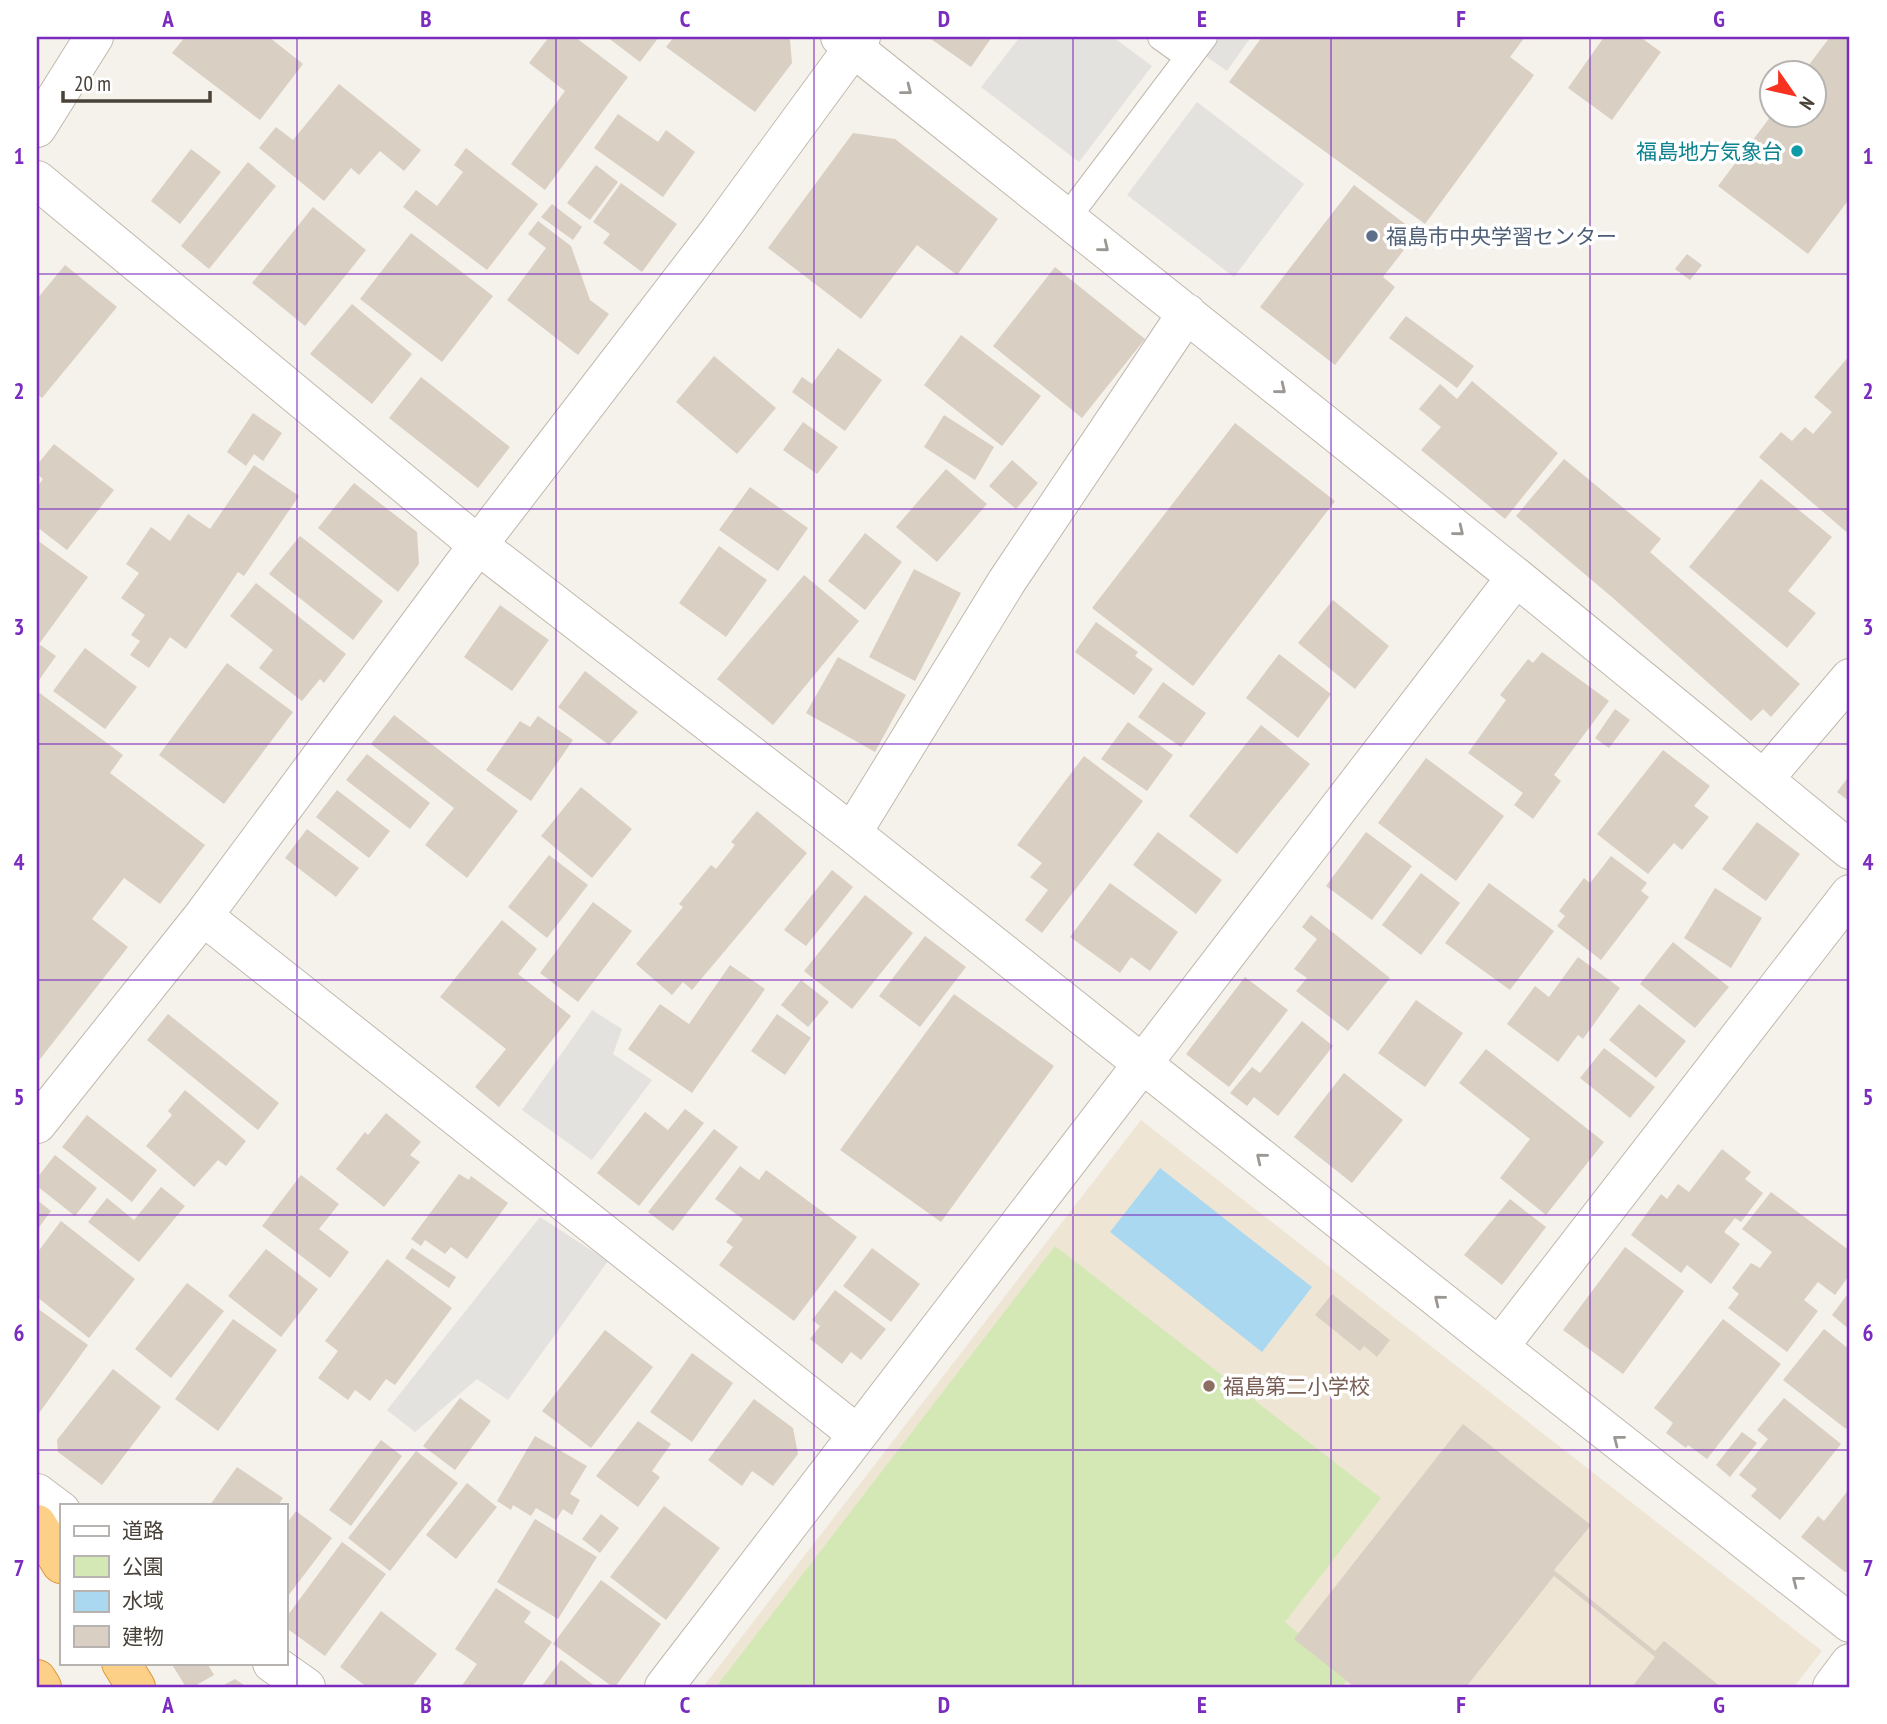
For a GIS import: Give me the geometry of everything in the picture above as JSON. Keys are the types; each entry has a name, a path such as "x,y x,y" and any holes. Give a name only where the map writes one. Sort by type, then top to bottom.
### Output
{"highway":[{"path":"37,1524 60,1562"},
{"path":"122,1664 136,1687"},
{"path":"37,1679 42,1687"}],"street":[{"path":"37,128 94,37"},
{"path":"37,1124 204,916 478,545 719,231 851,40 1067,218 1516,577 1850,850"},
{"path":"37,180 478,545 852,833 1499,1348 1850,1623"},
{"path":"852,833 1007,581 1187,313"},
{"path":"664,1687 1516,577"},
{"path":"1764,779 1850,678"},
{"path":"1499,1348 1850,894"},
{"path":"204,916 857,1434"},
{"path":"37,1493 60,1510"},
{"path":"1832,1687 1850,1663"},
{"path":"273,1664 306,1687"}],"lane":[{"path":"1067,218 1197,47 1161,37"}],"shaded area":[{"path":"1020,37 1113,37 1152,66 1079,162 981,87"},
{"path":"1179,37 1251,37 1227,71"},
{"path":"1197,102 1304,184 1234,277 1127,195"},
{"path":"592,1010 622,1029 613,1054 652,1080 592,1160 522,1110"},
{"name":"福島第二小学校","path":"1141,1120 1822,1651 1794,1687 703,1687"},
{"path":"540,1217 608,1261 508,1400 477,1379 415,1432 387,1410"}],"green space":[{"path":"1055,1246 1381,1498 1285,1622 1350,1676 1342,1687 716,1687"}],"water":[{"path":"1160,1168 1312,1287 1262,1352 1110,1232"}],"building":[{"path":"185,37 269,37 303,64 260,120 172,53"},
{"path":"549,37 575,37 628,77 545,190 511,164 565,91 529,63"},
{"path":"607,37 659,37 640,62"},
{"path":"674,37 786,37 790,40 792,63 755,112 666,47"},
{"path":"928,37 992,37 971,67"},
{"path":"1262,37 1525,37 1510,57 1534,75 1425,224 1229,82"},
{"path":"1604,37 1640,37 1661,52 1612,120 1568,88"},
{"name":"福島地方気象台","path":"1830,37 1850,37 1850,198 1808,254 1718,186 1760,130 1828,130 1828,60 1813,60"},
{"path":"339,84 421,150 404,171 380,151 359,175 351,168 324,201 259,148 276,127 293,140"},
{"path":"618,114 658,142 666,130 695,152 663,197 594,148"},
{"path":"853,133 895,139 998,219 957,275 917,245 861,319 768,248"},
{"path":"466,148 538,204 487,270 403,207 416,190 437,206 463,172 454,165"},
{"path":"191,149 221,172 180,224 151,201"},
{"path":"248,162 276,186 209,269 181,246"},
{"path":"596,165 618,182 590,220 567,203"},
{"path":"621,183 677,224 642,272 603,243 610,234 593,222"},
{"path":"1354,185 1417,233 1383,277 1395,287 1335,365 1260,307"},
{"path":"552,204 582,227 573,240 541,217"},
{"path":"313,207 366,250 305,326 252,283"},
{"path":"538,221 571,246 590,300 609,314 578,355 507,300 546,248 528,234"},
{"path":"411,233 493,296 442,362 360,299"},
{"path":"1687,254 1702,265 1690,280 1675,269"},
{"path":"65,265 117,307 42,398 37,394 37,299"},
{"path":"1055,267 1145,339 1082,418 993,346"},
{"path":"352,304 412,354 372,404 310,354"},
{"path":"1406,316 1474,366 1457,388 1389,338"},
{"path":"961,335 1041,396 1002,446 924,385"},
{"path":"838,348 882,380 845,431 792,392 802,377 812,384"},
{"path":"1850,355 1850,535 1759,457 1781,432 1792,441 1805,427 1813,434 1832,412 1814,397"},
{"path":"714,356 776,408 737,454 676,402"},
{"path":"421,377 510,447 478,488 389,418"},
{"path":"1472,381 1558,453 1505,519 1421,450 1441,427 1419,409 1440,384 1457,399"},
{"path":"253,413 282,433 263,461 254,454 246,466 227,452"},
{"path":"944,415 994,447 975,480 924,447"},
{"path":"803,422 838,447 817,474 783,450"},
{"path":"1235,423 1335,501 1193,686 1092,608"},
{"path":"54,444 114,490 67,550 37,527 37,487 43,479 37,474 37,465"},
{"path":"1564,459 1661,539 1650,552 1800,684 1771,717 1763,709 1751,721 1516,516"},
{"path":"1012,460 1038,483 1016,509 989,486"},
{"path":"254,465 299,496 244,576 238,572 186,649 170,637 149,668 130,655 140,641 131,635 145,615 121,598 139,573 126,564 151,527 170,541 188,514 210,529"},
{"path":"946,469 987,504 937,562 896,527"},
{"path":"1761,479 1832,537 1788,591 1816,613 1787,648 1689,567"},
{"path":"354,483 417,532 419,564 398,592 318,528"},
{"path":"750,487 808,528 778,571 719,530"},
{"path":"865,533 902,562 865,610 828,581"},
{"path":"300,536 383,601 353,640 269,574"},
{"path":"37,540 88,577 39,644 56,656 37,683"},
{"path":"719,546 767,580 726,637 679,603"},
{"path":"914,569 961,593 915,681 869,657"},
{"path":"804,575 859,621 773,725 717,679"},
{"path":"256,583 346,654 324,683 320,679 302,701 259,668 273,650 230,616"},
{"path":"1333,600 1389,646 1355,689 1298,643"},
{"path":"500,605 549,640 512,691 464,657"},
{"path":"1096,622 1138,652 1135,656 1153,669 1134,695 1075,652"},
{"path":"85,648 137,687 105,729 53,691"},
{"path":"1542,652 1609,701 1554,775 1561,781 1533,819 1514,805 1523,793 1468,753 1506,700 1500,695 1528,659 1533,663"},
{"path":"1279,654 1331,694 1298,738 1246,698"},
{"path":"838,657 906,695 875,752 806,713"},
{"path":"227,663 293,712 224,804 159,755"},
{"path":"585,671 638,712 609,745 558,707"},
{"path":"1163,682 1206,713 1181,747 1138,717"},
{"path":"37,691 123,755 110,773 205,845 160,904 124,878 92,919 128,947 37,1063"},
{"path":"1615,709 1630,720 1609,748 1595,738"},
{"path":"394,715 518,811 467,878 425,845 454,808 371,744"},
{"path":"538,716 573,740 531,801 486,770 520,721 530,727"},
{"path":"1128,722 1173,755 1147,791 1101,759"},
{"path":"1261,725 1310,764 1237,854 1189,816"},
{"path":"1663,750 1710,786 1694,806 1709,817 1682,850 1674,843 1648,874 1597,834"},
{"path":"367,754 430,803 410,829 346,780"},
{"path":"1084,756 1143,801 1042,933 1025,920 1048,890 1030,877 1042,863 1017,845"},
{"path":"1426,758 1504,816 1456,881 1378,823"},
{"path":"1850,775 1850,802 1837,792"},
{"path":"581,787 632,829 592,878 541,836"},
{"path":"337,790 390,831 369,858 316,817"},
{"path":"757,811 807,853 692,990 683,982 672,995 636,964 683,907 679,904 711,865 716,869 735,845 731,842"},
{"path":"1757,822 1800,854 1766,901 1722,869"},
{"path":"307,829 359,868 336,897 285,858"},
{"path":"1158,832 1222,880 1196,914 1133,865"},
{"path":"1366,832 1412,866 1372,920 1326,886"},
{"path":"549,855 588,885 547,938 508,907"},
{"path":"1611,856 1647,883 1641,891 1649,897 1601,960 1557,926 1565,916 1559,911 1584,878 1590,883"},
{"path":"832,870 853,887 806,946 784,930"},
{"path":"1421,873 1460,903 1421,955 1382,925"},
{"path":"1110,883 1178,932 1150,971 1131,957 1120,973 1070,937"},
{"path":"1489,883 1554,931 1510,990 1445,943"},
{"path":"1715,888 1762,918 1731,968 1684,938"},
{"path":"865,895 913,933 852,1009 804,971"},
{"path":"593,902 632,931 578,1002 540,973"},
{"path":"1311,915 1390,978 1348,1031 1296,991 1307,978 1294,969 1317,939 1302,927"},
{"path":"502,920 537,949 518,974 571,1016 499,1107 475,1087 506,1049 440,997"},
{"path":"925,936 966,967 920,1027 879,996"},
{"path":"1673,942 1729,987 1695,1028 1640,984"},
{"path":"1578,957 1620,988 1583,1039 1578,1035 1558,1062 1507,1024 1535,986 1549,997"},
{"path":"730,965 765,989 692,1093 628,1049 660,1004 689,1024"},
{"path":"1245,977 1288,1010 1229,1087 1186,1054"},
{"path":"801,980 829,1002 808,1027 781,1005"},
{"path":"954,994 1054,1066 941,1222 840,1150"},
{"path":"1416,1000 1463,1033 1425,1087 1378,1053"},
{"path":"1639,1004 1686,1041 1656,1078 1609,1040"},
{"path":"168,1014 279,1103 258,1130 147,1040"},
{"path":"777,1014 811,1038 785,1075 751,1051"},
{"path":"1302,1021 1333,1046 1278,1116 1254,1097 1247,1106 1230,1093 1252,1067 1260,1073"},
{"path":"1604,1048 1655,1087 1630,1118 1580,1078"},
{"path":"1486,1049 1604,1142 1546,1215 1500,1178 1530,1139 1459,1083"},
{"path":"1344,1073 1403,1120 1352,1183 1294,1137"},
{"path":"185,1090 246,1141 226,1166 218,1160 194,1187 146,1146 172,1115 168,1111"},
{"path":"685,1109 704,1123 639,1206 597,1173 645,1112 668,1130"},
{"path":"386,1113 421,1142 410,1155 420,1162 384,1207 336,1169 365,1132 368,1135"},
{"path":"87,1115 157,1170 132,1202 62,1147"},
{"path":"714,1129 738,1147 673,1231 648,1212"},
{"path":"1722,1149 1751,1172 1745,1179 1763,1193 1741,1222 1735,1218 1724,1232 1740,1244 1711,1284 1687,1265 1681,1273 1631,1235 1661,1194 1667,1199 1678,1184 1689,1192"},
{"path":"55,1155 97,1188 75,1216 37,1186 37,1178"},
{"path":"740,1166 759,1180 766,1170 857,1237 794,1321 719,1265 733,1247 726,1242 743,1219 715,1199"},
{"path":"459,1174 469,1180 471,1176 508,1203 467,1259 451,1247 445,1254 425,1240 421,1246 411,1239"},
{"path":"301,1175 339,1204 319,1229 349,1252 330,1278 262,1226"},
{"path":"161,1187 185,1206 139,1262 88,1222 107,1198 134,1220"},
{"path":"1771,1192 1850,1251 1850,1274 1835,1295 1818,1282 1804,1300 1818,1311 1787,1352 1728,1308 1739,1294 1732,1288 1751,1263 1760,1268 1772,1252 1742,1229"},
{"path":"1510,1199 1546,1227 1502,1285 1464,1255"},
{"path":"37,1200 51,1211 37,1230"},
{"path":"61,1221 135,1279 89,1338 37,1297 37,1253"},
{"path":"1625,1247 1684,1291 1623,1374 1563,1330"},
{"path":"412,1248 456,1277 449,1288 405,1258"},
{"path":"872,1248 920,1284 891,1322 843,1286"},
{"path":"266,1249 318,1289 281,1337 228,1296"},
{"path":"387,1259 452,1308 395,1385 386,1379 370,1401 355,1390 348,1400 318,1378 338,1351 325,1341"},
{"path":"187,1283 224,1311 171,1378 135,1349"},
{"path":"835,1290 886,1329 861,1360 851,1352 842,1364 810,1339 820,1326 812,1320"},
{"path":"1850,1291 1850,1330 1832,1315"},
{"path":"1332,1294 1390,1340 1377,1357 1364,1346 1360,1351 1315,1315"},
{"path":"37,1308 88,1345 37,1416"},
{"path":"233,1319 277,1350 218,1431 175,1399"},
{"path":"1723,1319 1781,1364 1707,1459 1666,1433 1673,1423 1654,1408"},
{"path":"1824,1329 1850,1350 1850,1424 1846,1429 1783,1380"},
{"path":"605,1330 653,1367 591,1448 542,1411"},
{"path":"692,1353 733,1383 692,1442 650,1412"},
{"path":"113,1369 161,1407 102,1485 58,1452 57,1440"},
{"path":"460,1398 491,1421 455,1470 423,1446"},
{"path":"1784,1398 1841,1444 1780,1520 1751,1496 1757,1489 1739,1475 1768,1439 1757,1430"},
{"path":"754,1399 793,1428 798,1454 773,1486 752,1471 742,1486 708,1460"},
{"path":"638,1421 671,1444 652,1471 660,1477 638,1507 596,1476"},
{"path":"1463,1424 1591,1525 1554,1570 1655,1651 1664,1641 1721,1687 1632,1687 1655,1657 1554,1576 1466,1687 1350,1687 1352,1685 1294,1639"},
{"path":"1742,1432 1757,1443 1730,1477 1716,1465"},
{"path":"535,1436 587,1466 570,1494 580,1500 572,1515 563,1509 556,1520 536,1508 531,1516 513,1505 511,1510 497,1501"},
{"path":"381,1440 402,1456 351,1526 329,1510"},
{"path":"416,1451 458,1483 390,1571 348,1538"},
{"path":"237,1467 283,1498 279,1504 211,1504"},
{"path":"467,1483 497,1507 456,1559 426,1535"},
{"path":"1850,1488 1850,1571 1845,1572 1801,1537 1818,1516 1824,1521"},
{"path":"664,1506 720,1548 666,1620 610,1577"},
{"path":"296,1511 332,1538 287,1597 287,1523"},
{"path":"601,1514 619,1528 600,1553 582,1539"},
{"path":"535,1519 597,1557 558,1619 497,1582"},
{"path":"342,1542 386,1574 325,1656 287,1628 287,1616"},
{"path":"601,1580 661,1624 615,1687 553,1644"},
{"path":"496,1588 531,1612 524,1622 552,1642 521,1687 461,1687 477,1664 455,1649"},
{"path":"381,1611 437,1654 412,1687 367,1687 340,1667"},
{"path":"561,1660 596,1687 541,1687"},
{"path":"172,1664 208,1664 214,1675 193,1687 186,1687"},
{"path":"235,1679 247,1687 220,1687"}],"place":[{"name":"福島地方気象台","path":"1797,151"},
{"name":"福島市中央学習センター","path":"1372,236"},
{"name":"福島第二小学校","path":"1209,1386"}]}
